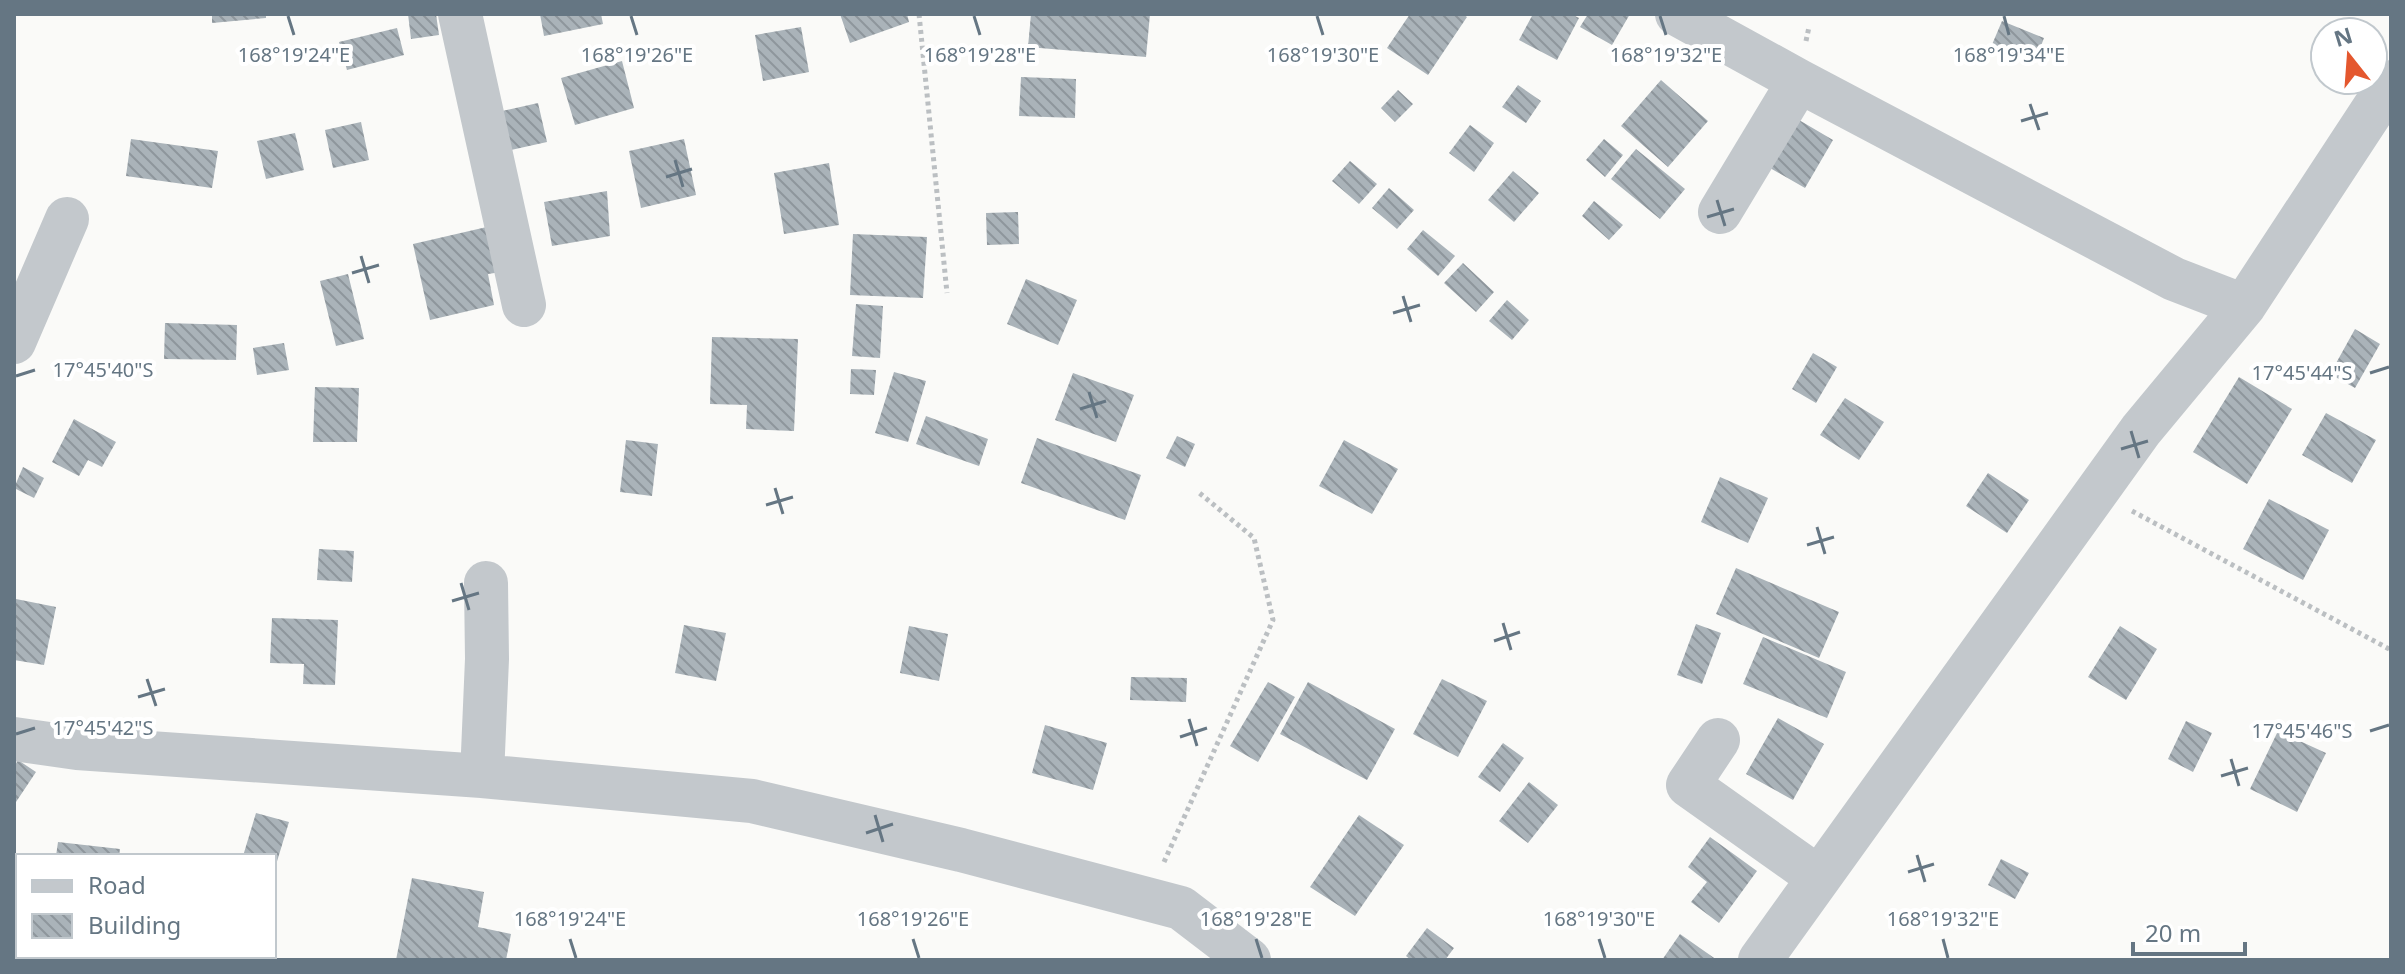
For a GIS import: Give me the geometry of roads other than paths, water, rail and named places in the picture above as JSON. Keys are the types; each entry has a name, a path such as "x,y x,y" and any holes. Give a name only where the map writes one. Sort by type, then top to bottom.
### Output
{"street":[{"path":"460,14 524,305"},
{"path":"1677,14 2174,279 2244,306"},
{"path":"1720,212 1799,81"},
{"path":"1763,958 2141,430 2244,306 2391,82"},
{"path":"14,342 67,219"},
{"path":"482,776 487,659 486,583"},
{"path":"14,739 77,748 482,776 752,801 961,850 1181,908 1249,960"},
{"path":"1718,740 1688,785 1819,878"}]}
